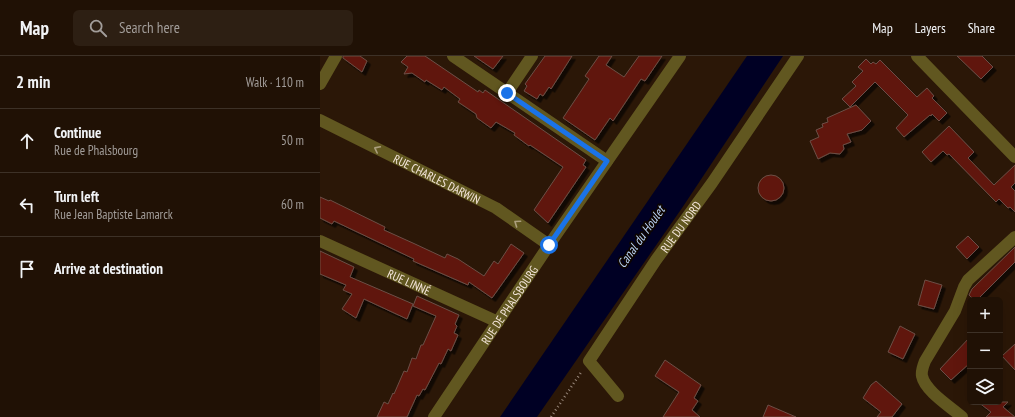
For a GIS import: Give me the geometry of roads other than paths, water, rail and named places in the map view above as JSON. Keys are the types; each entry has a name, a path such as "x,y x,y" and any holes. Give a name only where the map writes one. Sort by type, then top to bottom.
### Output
{"street":[{"path":"320,84 336,56"},
{"path":"453,56 607,161"},
{"path":"507,93 532,56"},
{"name":"RUE DE PHALSBOURG","path":"434,417 549,245 680,56"},
{"name":"RUE DU NORD","path":"618,396 589,361 656,260 712,183 798,56"},
{"path":"917,56 1015,157"},
{"name":"RUE CHARLES DARWIN","path":"320,120 496,208 549,245"},
{"path":"962,417 930,390 922,376 922,368 955,311 968,280 1015,237"},
{"name":"RUE LINNÉ","path":"320,241 498,322"}],"water":[{"name":"Canal du Houlet","path":"747,56 783,56 682,208 537,417 500,417"}]}
